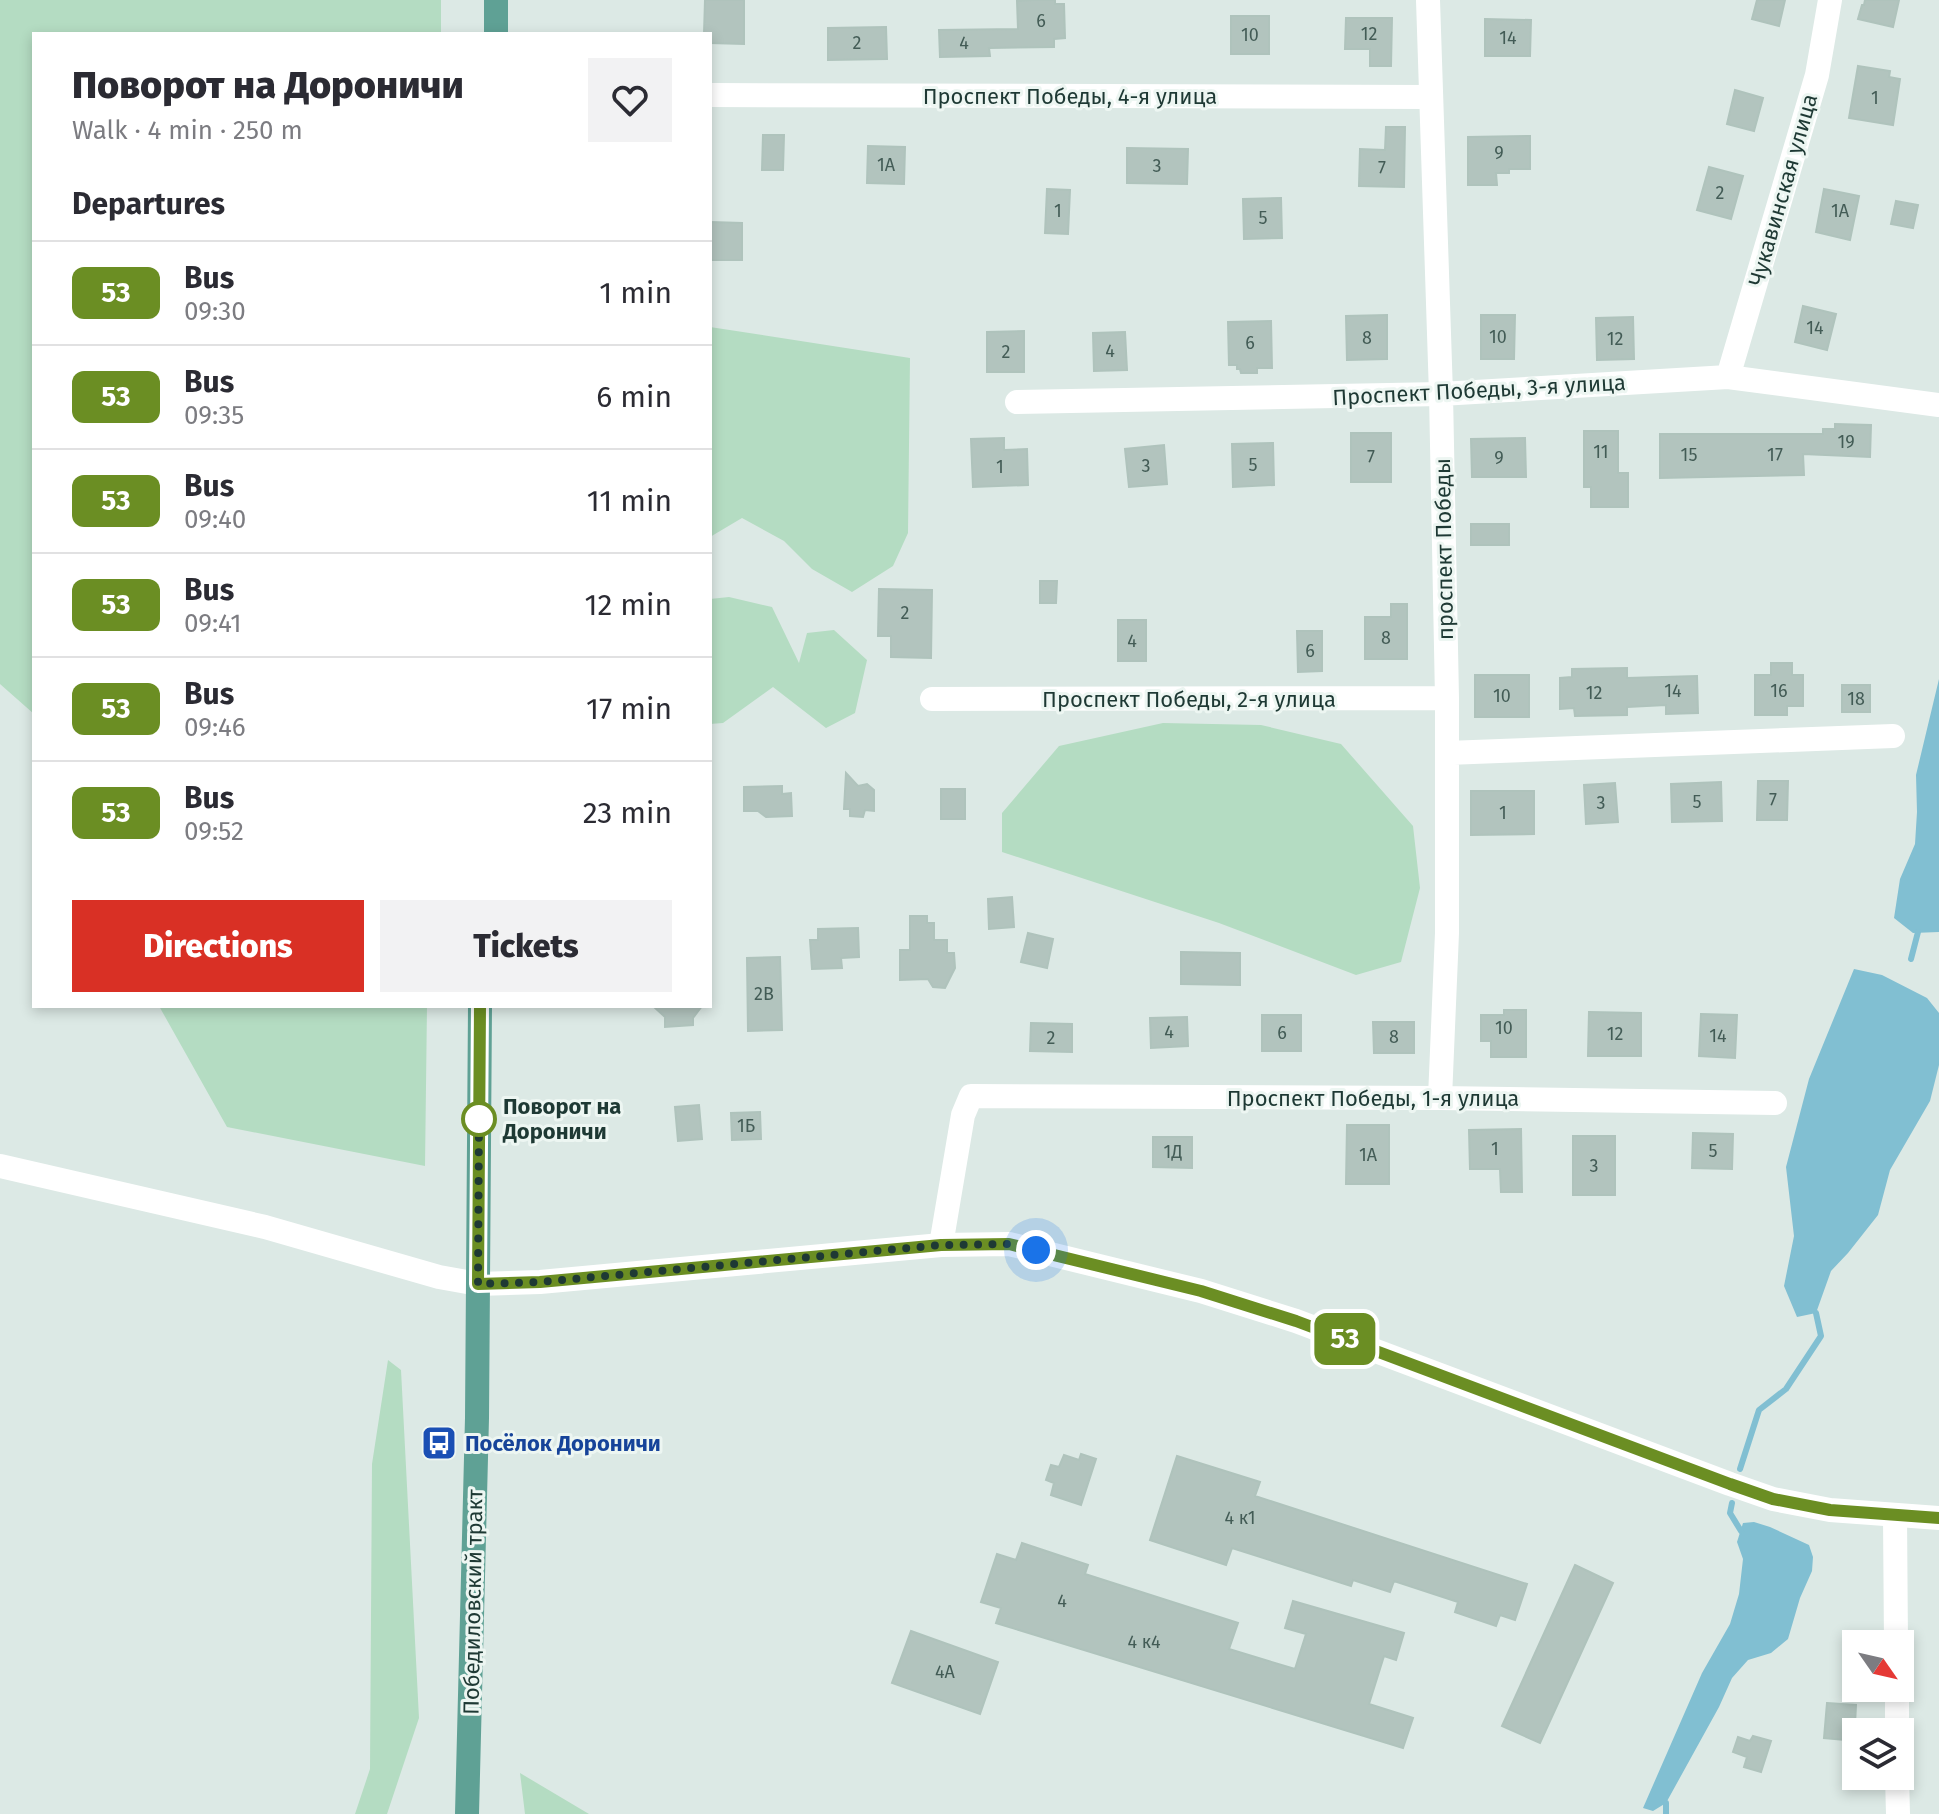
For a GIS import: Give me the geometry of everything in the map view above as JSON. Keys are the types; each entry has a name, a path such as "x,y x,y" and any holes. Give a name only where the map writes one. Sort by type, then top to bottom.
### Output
{"main road":[{"path":"496,0 496,32"},
{"name":"Победиловский тракт","path":"467,1814 477,1418 480,1008"}],"street":[{"name":"проспект Победы","path":"1428,0 1447,698 1447,933 1440,1098"},
{"name":"Чукавинская улица","path":"1728,377 1817,75 1830,0"},
{"name":"Проспект Победы, 4-я улица","path":"712,95 1431,97"},
{"name":"Проспект Победы, 3-я улица","path":"1017,402 1441,394 1728,377 1939,405"},
{"name":"Проспект Победы, 2-я улица","path":"932,699 1447,698"},
{"path":"1447,753 1893,736"},
{"name":"Проспект Победы, 1-я улица","path":"941,1245 963,1115 971,1096 1775,1103"},
{"path":"0,1166 265,1227 439,1277 478,1284 540,1282 941,1245 1009,1244 1201,1291 1296,1321 1773,1499 1830,1510 1939,1518"},
{"path":"1895,1516 1896,1630"},
{"path":"1897,1790 1898,1814"}],"green space":[{"path":"0,0 441,0 441,32 32,32 32,712 0,684"},
{"path":"712,327 910,358 908,533 893,566 852,592 812,569 784,541 742,518 712,536"},
{"path":"729,597 772,607 799,663 807,633 834,630 867,660 855,713 826,728 773,687 723,723 712,724 712,599"},
{"path":"1163,723 1261,725 1341,744 1413,826 1420,888 1401,962 1356,975 1219,923 1002,852 1002,813 1059,746"},
{"path":"160,1008 427,1008 425,1166 227,1127"},
{"path":"388,1360 401,1370 419,1718 387,1814 355,1814 370,1769 372,1464"},
{"path":"520,1773 589,1814 525,1814"}],"water":[{"path":"1939,679 1939,932 1913,933 1894,918 1900,879 1915,844 1916,775"},
{"path":"1854,969 1882,975 1927,998 1939,1013 1939,1065 1930,1101 1890,1170 1878,1215 1831,1271 1816,1313 1797,1317 1784,1286 1794,1236 1786,1167 1809,1079"},
{"path":"1754,1522 1809,1545 1813,1557 1812,1571 1788,1639 1771,1653 1748,1660 1732,1678 1666,1803 1653,1811 1643,1808 1702,1673 1730,1624 1739,1594 1743,1559 1737,1542 1743,1523"}],"building":[{"path":"705,0 744,0 744,44 712,43 712,32 704,32"},
{"path":"1055,0 1055,4 1064,4 1065,38 1054,39 1054,47 989,48 990,56 940,57 939,30 1018,29 1017,1"},
{"path":"1757,0 1785,0 1779,26 1752,19"},
{"path":"1865,0 1899,0 1893,27 1858,19"},
{"path":"1231,16 1269,16 1269,54 1231,54"},
{"path":"1346,18 1392,18 1391,66 1370,66 1370,49 1345,49"},
{"path":"1485,19 1531,20 1530,56 1485,56"},
{"path":"886,27 887,59 828,60 828,28"},
{"path":"1858,66 1890,71 1889,77 1900,79 1893,125 1849,118"},
{"path":"1735,90 1763,98 1754,131 1727,124"},
{"path":"1386,127 1405,127 1404,187 1359,186 1360,149 1385,150"},
{"path":"763,135 784,135 783,170 762,170"},
{"path":"1530,136 1530,169 1509,169 1509,173 1496,173 1497,185 1468,185 1468,137"},
{"path":"868,146 905,147 904,184 867,183"},
{"path":"1127,148 1188,149 1187,184 1127,183"},
{"path":"1709,167 1743,176 1731,219 1697,210"},
{"path":"1047,189 1070,190 1068,234 1045,233"},
{"path":"1824,189 1859,196 1850,240 1816,232"},
{"path":"1281,198 1282,238 1244,239 1243,199"},
{"path":"1896,201 1918,205 1913,228 1891,224"},
{"path":"712,222 742,223 742,260 712,260"},
{"path":"1803,306 1836,314 1827,350 1795,342"},
{"path":"1387,315 1387,359 1347,360 1346,316"},
{"path":"1481,315 1515,315 1514,359 1481,359"},
{"path":"1633,317 1634,359 1597,360 1596,318"},
{"path":"1271,321 1272,368 1257,368 1257,373 1241,373 1237,365 1229,365 1228,322"},
{"path":"1024,331 1024,372 987,372 987,332"},
{"path":"1125,332 1127,370 1094,371 1093,333"},
{"path":"1835,424 1871,425 1870,457 1803,454 1804,475 1660,478 1660,434 1823,434 1823,429 1835,429"},
{"path":"1584,431 1618,431 1618,473 1628,473 1628,507 1591,507 1591,487 1584,487"},
{"path":"1351,433 1391,433 1391,482 1351,482"},
{"path":"1004,438 1004,450 1027,449 1028,485 973,487 971,439"},
{"path":"1525,438 1526,477 1472,477 1471,439"},
{"path":"1273,443 1274,485 1233,487 1232,444"},
{"path":"1164,445 1167,484 1129,487 1125,449"},
{"path":"1471,524 1509,524 1509,545 1471,545"},
{"path":"1040,581 1057,581 1056,603 1040,603"},
{"path":"879,589 932,590 931,658 891,657 891,636 878,636"},
{"path":"1391,604 1407,604 1407,659 1365,659 1365,617 1391,617"},
{"path":"1118,620 1146,620 1146,661 1118,661"},
{"path":"1297,631 1322,631 1322,671 1298,672"},
{"path":"1771,663 1792,663 1792,675 1803,675 1803,706 1787,706 1787,715 1755,715 1755,675 1771,675"},
{"path":"1627,668 1627,678 1697,676 1698,713 1666,714 1666,705 1627,707 1627,715 1575,716 1574,708 1560,709 1560,678 1572,677 1572,669"},
{"path":"1475,675 1529,675 1529,717 1475,717"},
{"path":"1842,685 1870,685 1870,712 1842,712"},
{"path":"846,773 858,786 867,784 874,790 874,811 865,810 863,817 850,816 850,809 844,809"},
{"path":"1758,781 1788,781 1787,820 1757,820"},
{"path":"1721,782 1722,821 1672,822 1671,784"},
{"path":"1615,783 1618,822 1586,824 1584,785"},
{"path":"782,786 782,794 791,793 792,816 766,817 758,811 744,811 744,787"},
{"path":"941,789 965,789 965,819 941,819"},
{"path":"1471,791 1534,791 1534,834 1471,835"},
{"path":"1012,897 1014,927 989,929 988,899"},
{"path":"910,916 927,916 927,923 934,923 934,940 947,940 947,953 954,953 955,968 945,988 933,987 928,979 900,980 900,950 910,950"},
{"path":"858,928 859,957 841,958 842,968 812,969 810,940 818,940 818,929"},
{"path":"1028,933 1053,939 1047,968 1021,962"},
{"path":"1181,952 1240,953 1240,985 1181,984"},
{"path":"780,957 782,1030 748,1031 747,958"},
{"path":"655,1008 700,1008 693,1018 693,1025 665,1027 665,1017"},
{"path":"1504,1010 1526,1010 1526,1057 1491,1057 1491,1041 1481,1041 1481,1015 1504,1015"},
{"path":"1589,1012 1641,1013 1641,1056 1588,1056"},
{"path":"1701,1014 1737,1015 1735,1058 1699,1056"},
{"path":"1262,1015 1301,1015 1301,1051 1262,1051"},
{"path":"1187,1017 1188,1046 1151,1048 1150,1018"},
{"path":"1373,1022 1414,1022 1414,1053 1374,1053"},
{"path":"1031,1023 1072,1024 1072,1052 1030,1051"},
{"path":"699,1105 702,1139 678,1141 675,1107"},
{"path":"760,1112 761,1139 732,1140 731,1113"},
{"path":"1347,1125 1389,1125 1389,1184 1346,1184"},
{"path":"1521,1129 1522,1192 1501,1192 1500,1169 1470,1169 1469,1130"},
{"path":"1693,1133 1733,1134 1732,1169 1692,1168"},
{"path":"1573,1136 1615,1136 1615,1195 1573,1195"},
{"path":"1153,1137 1192,1137 1192,1168 1153,1167"},
{"path":"1081,1454 1096,1459 1081,1505 1051,1495 1054,1483 1046,1480 1051,1465 1059,1467 1064,1455 1079,1460"},
{"path":"1177,1456 1260,1482 1255,1496 1527,1584 1515,1620 1500,1615 1496,1626 1455,1612 1458,1602 1394,1581 1390,1592 1353,1580 1351,1586 1232,1548 1226,1565 1150,1540"},
{"path":"1022,1543 1088,1565 1085,1574 1238,1623 1229,1649 1295,1669 1306,1634 1285,1628 1293,1601 1404,1633 1396,1660 1384,1656 1369,1704 1413,1718 1403,1748 996,1623 1001,1608 981,1602 997,1554 1016,1560"},
{"path":"1575,1565 1613,1583 1540,1743 1502,1726"},
{"path":"911,1631 998,1662 980,1714 892,1683"},
{"path":"1827,1703 1856,1705 1855,1718 1842,1718 1842,1740 1824,1738"},
{"path":"1753,1736 1771,1741 1761,1772 1744,1767 1747,1757 1733,1752 1738,1737 1750,1741"}],"waterway":[{"path":"1911,959 1918,932"},
{"path":"1740,1469 1759,1410 1786,1389 1821,1336 1816,1313"},
{"path":"1732,1503 1730,1513 1741,1531"},
{"path":"1666,1803 1666,1814"}],"bus line":[{"name":"53","path":"480,1008 478,1284 540,1282 941,1245 1009,1244 1201,1291 1296,1321 1773,1499 1830,1510 1939,1518"}],"place":[{"name":"Поворот на Дороничи","path":"479,1119"},
{"name":"Посёлок Дороничи","path":"439,1443"}],"route":[{"path":"479,1119 479,1114 478,1284 540,1282 941,1245 1009,1244 1036,1250"}]}
